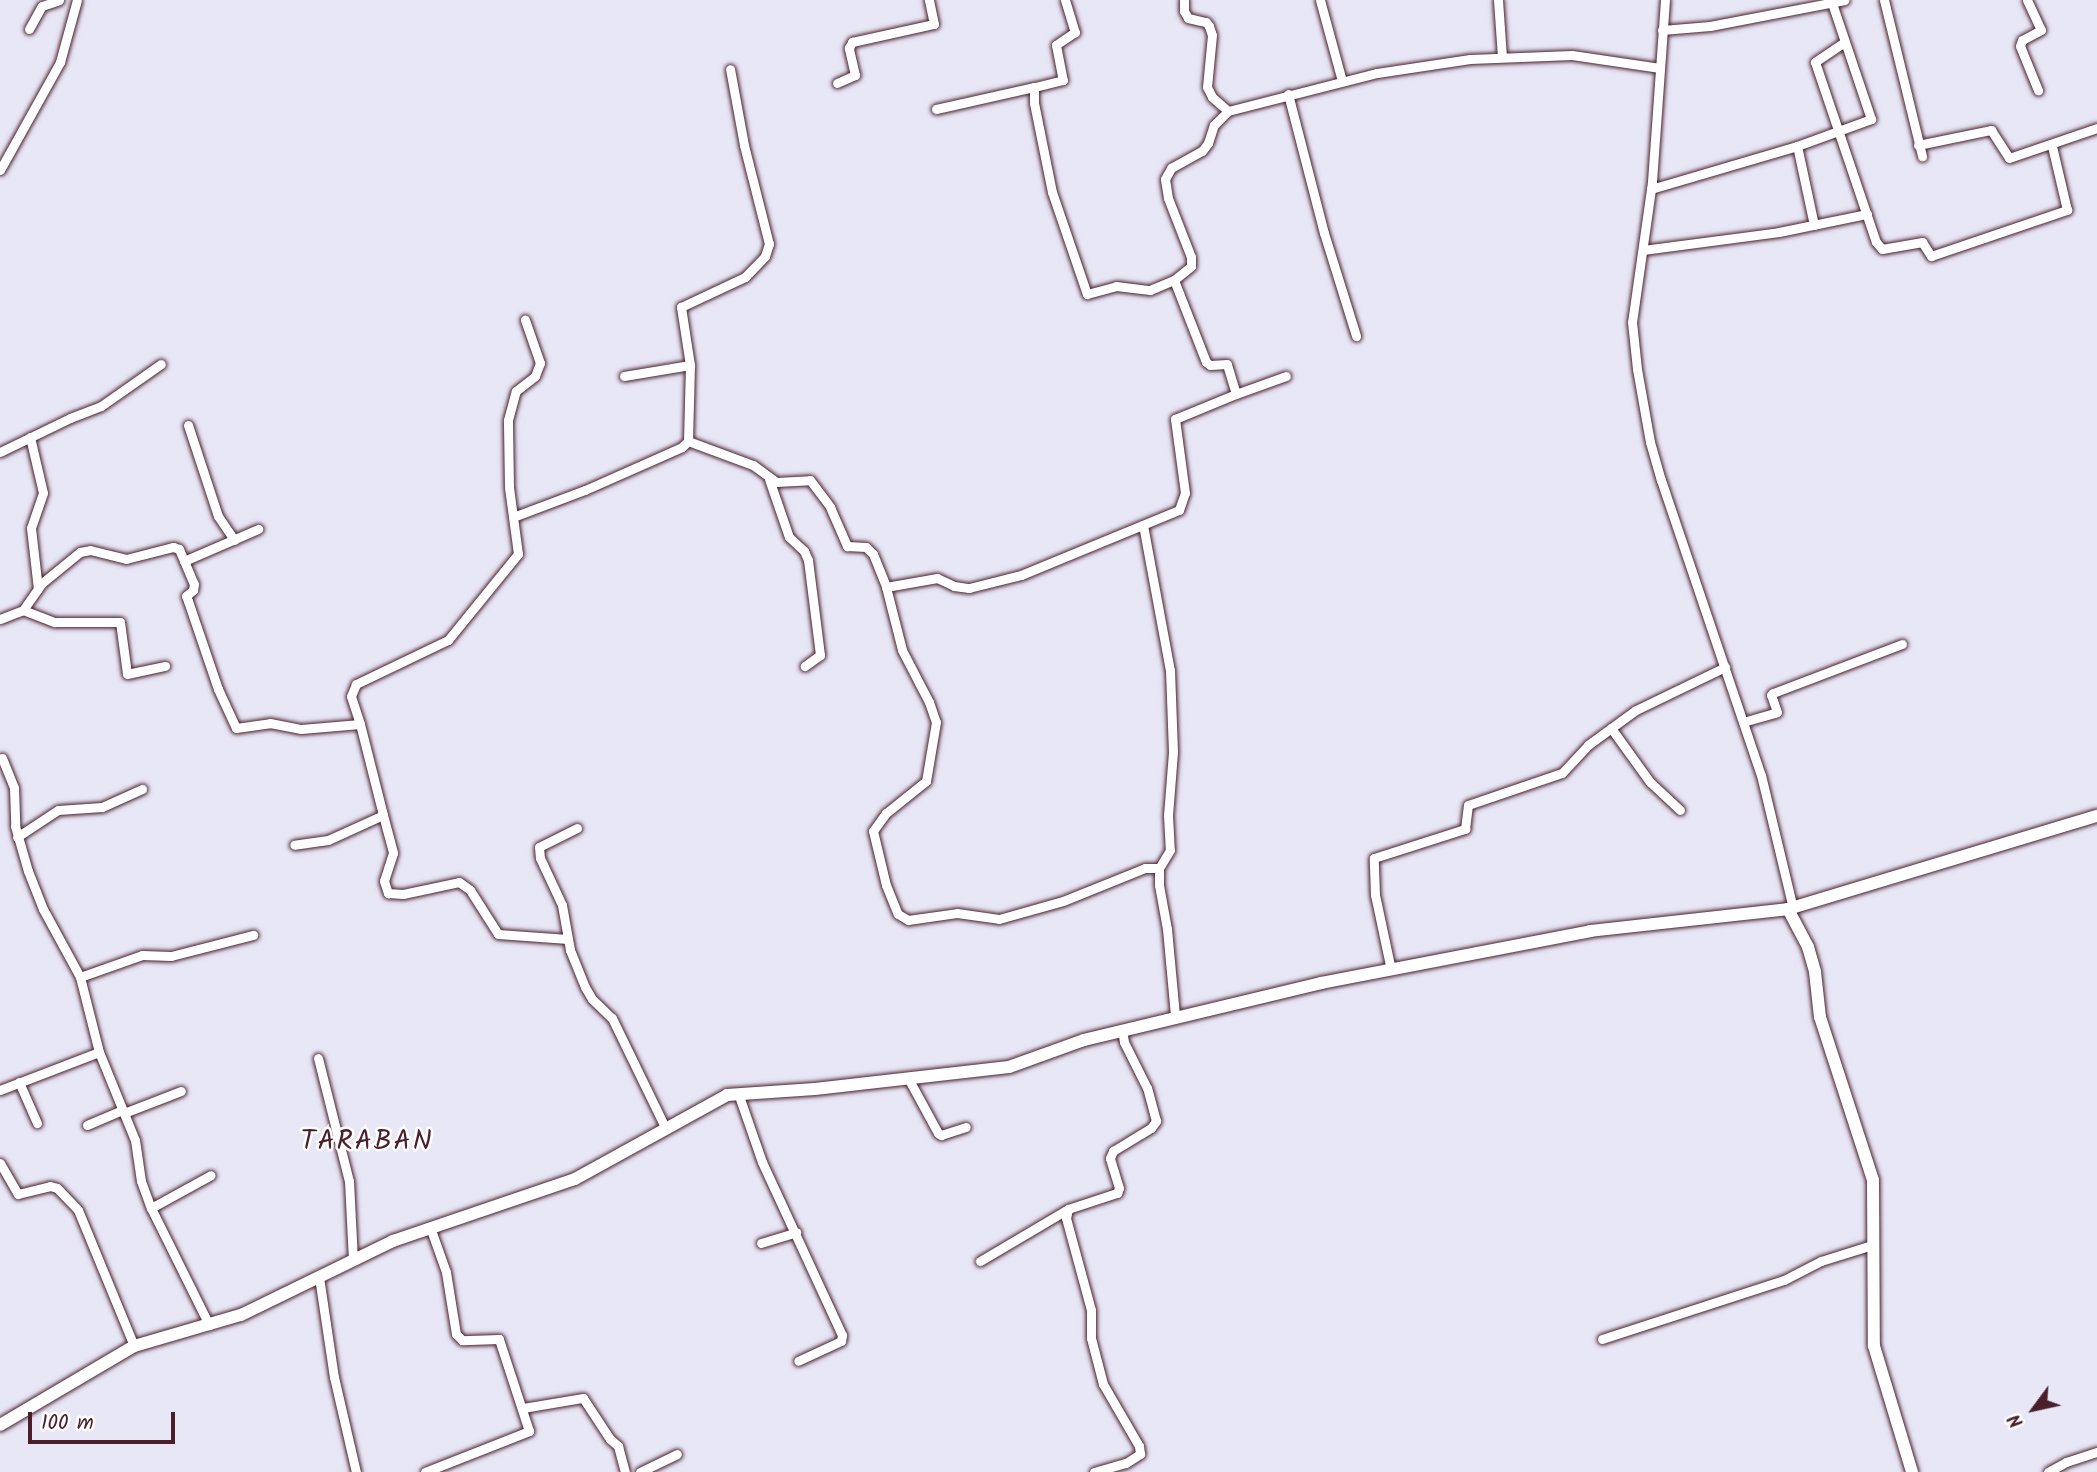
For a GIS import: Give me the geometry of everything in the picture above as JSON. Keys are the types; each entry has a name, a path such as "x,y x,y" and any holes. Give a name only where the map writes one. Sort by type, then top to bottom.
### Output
{"street":[{"path":"29,29 42,6 59,0"},
{"path":"0,170 60,61 77,0"},
{"path":"837,83 855,75 849,48 852,42 934,24 929,0"},
{"path":"936,109 1063,79 1056,45 1075,32 1065,0"},
{"path":"1184,0 1188,18 1206,22 1209,26 1212,35 1207,87 1212,97 1228,111"},
{"path":"1320,0 1342,81"},
{"path":"1498,0 1502,57"},
{"path":"1665,0 1651,189 1632,322 1643,408 1672,516 1761,775 1790,908 1808,947 1815,972 1820,1017 1873,1180 1875,1352 1912,1472"},
{"path":"1662,30 1710,26 1845,0"},
{"path":"1884,0 1922,156"},
{"path":"2027,0 2041,30 2022,40 2020,46 2038,90"},
{"path":"1651,189 1797,146 1836,130 1871,120 1843,43 1832,3"},
{"path":"1843,43 1815,62 1878,247 1922,242 1929,257 2067,210 2052,146"},
{"path":"1034,87 1034,103 1052,192 1075,252 1085,292 1116,286 1150,290 1174,280 1192,262 1168,198 1165,179 1171,168 1202,151 1214,125 1228,111 1377,73 1502,57 1572,55 1660,68"},
{"path":"513,517 596,486 682,447 688,441 690,365 681,307 745,277 765,256 769,244 744,145 730,69"},
{"path":"1288,94 1324,233 1356,336"},
{"path":"1919,145 1991,131 2009,158 2052,146 2097,128"},
{"path":"1797,146 1814,225"},
{"path":"1643,250 1814,225 1867,214"},
{"path":"1174,280 1206,362 1210,365 1227,364 1236,394"},
{"path":"525,320 540,363 535,376 516,391 510,405 507,452 518,554 461,627 436,648 356,684 351,696 393,853 384,881 388,893 403,894 459,882 470,890 498,934 568,939"},
{"path":"0,452 101,406 161,364"},
{"path":"624,376 690,365"},
{"path":"886,587 937,578 954,586 969,587 1021,575 1174,513 1183,505 1184,486 1175,419 1286,376"},
{"path":"188,425 218,516 234,540"},
{"path":"30,437 43,493 31,528 38,589"},
{"path":"688,441 753,465 769,479 789,537 804,551 808,560 820,655 804,666"},
{"path":"769,479 813,483 833,513 847,546 866,547 873,554 886,587 902,650 929,702 936,722 926,781 886,813 873,831 886,885 898,914 908,920 957,913 999,919 1063,901 1145,868 1159,867"},
{"path":"1143,525 1171,680 1173,752 1168,814 1170,850 1159,867 1175,1016"},
{"path":"184,561 258,530"},
{"path":"0,619 23,610 38,589 58,569 85,550 126,559 177,547 194,587 186,596 236,728 270,723 301,729 360,724"},
{"path":"23,610 55,622 120,622 127,674 165,666"},
{"path":"1743,722 1777,712 1771,695 1773,693 1902,644"},
{"path":"1391,970 1376,895 1374,858 1465,829 1468,805 1562,773 1573,757 1636,710 1725,667"},
{"path":"1611,728 1650,782 1680,810"},
{"path":"1,755 14,788 17,837 43,909 80,977 99,1052 135,1140 141,1181 151,1208 209,1325"},
{"path":"17,837 58,810 102,807 142,789"},
{"path":"294,845 328,840 383,815"},
{"path":"0,1425 134,1346 242,1315 353,1259 430,1227 575,1180 665,1127 727,1095 1009,1067 1122,1030 1175,1016 1391,970 1590,931 1790,908 2097,816"},
{"path":"577,828 539,847 538,852 562,905 568,939 585,987 592,999 612,1018 665,1127"},
{"path":"80,977 142,955 172,956 253,935"},
{"path":"980,1261 1068,1209 1117,1193 1119,1188 1110,1157 1112,1151 1151,1128 1156,1121 1147,1088 1124,1042 1122,1030"},
{"path":"0,1090 99,1052"},
{"path":"318,1058 349,1181 353,1259"},
{"path":"908,1078 938,1133 942,1135 966,1127"},
{"path":"19,1082 37,1123"},
{"path":"87,1125 181,1091"},
{"path":"738,1093 762,1162 843,1338 799,1361"},
{"path":"0,1163 18,1194 50,1186 57,1188 78,1210 134,1346"},
{"path":"151,1208 211,1175"},
{"path":"1068,1209 1067,1224 1091,1310 1091,1338 1103,1384 1139,1446 1140,1454 1126,1463 1094,1472"},
{"path":"425,1472 527,1434 523,1408 499,1339 462,1340 456,1334 446,1272 430,1227"},
{"path":"761,1243 796,1233"},
{"path":"1602,1339 1784,1280 1821,1261 1872,1245"},
{"path":"318,1277 334,1377 356,1472"},
{"path":"523,1408 583,1398 610,1439 618,1446 625,1472"},
{"path":"2048,1472 2066,1462 2097,1452"},
{"path":"640,1472 677,1454"}],"district":[{"name":"TARABAN","path":"367,1142"}]}
